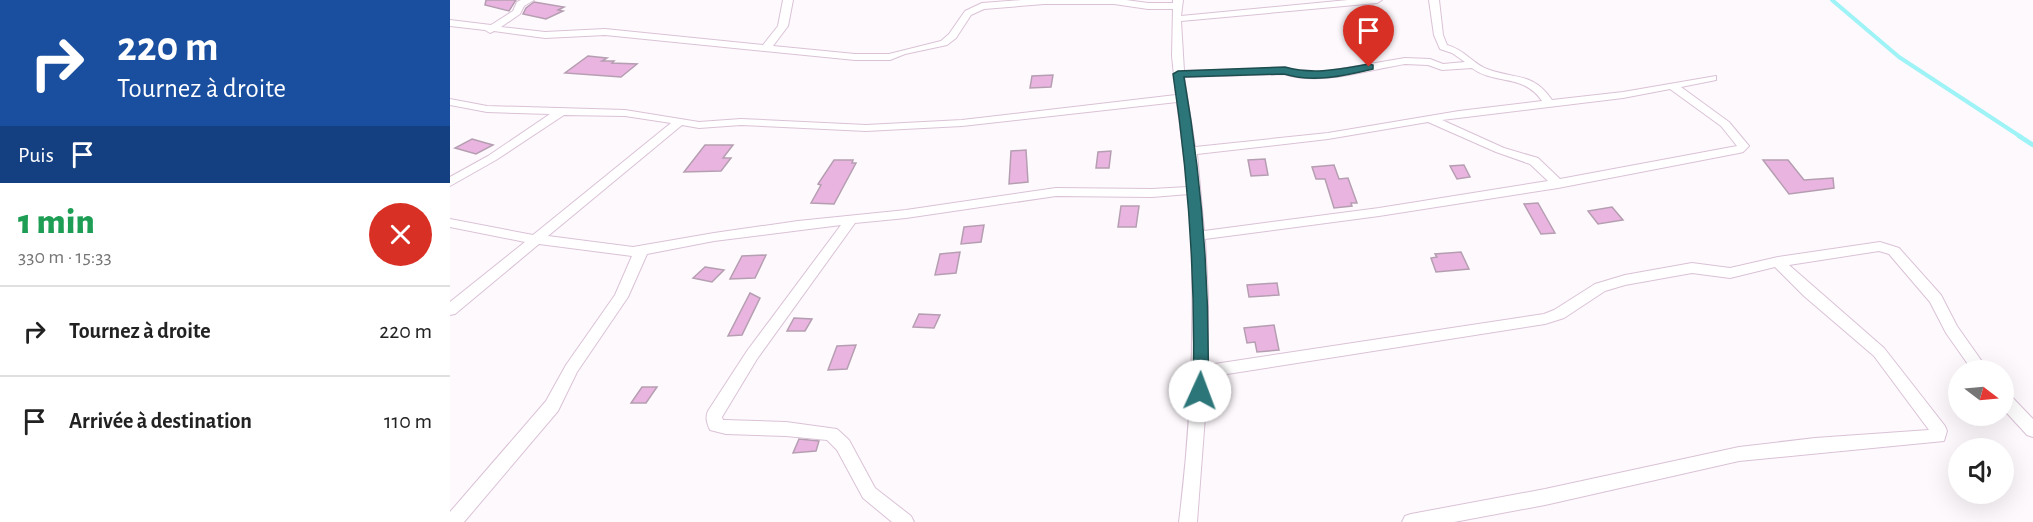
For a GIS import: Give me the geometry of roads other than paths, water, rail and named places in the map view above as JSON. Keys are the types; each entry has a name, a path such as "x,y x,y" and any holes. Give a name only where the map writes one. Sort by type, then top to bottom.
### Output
{"street":[{"path":"490,30 517,12 520,4 529,0"},
{"path":"766,47 781,33 786,23 788,0"},
{"path":"450,23 490,30 545,35 605,32 855,57 890,57 949,40 968,13 982,6 1044,1 1114,1 1177,8 1377,0"},
{"path":"1434,0 1438,40 1443,47 1456,51 1482,71 1524,80 1542,93 1549,103"},
{"path":"1177,8 1178,74 1180,98 1191,151 1202,314 1202,372 1197,447 1188,522"},
{"path":"1178,74 1285,70 1312,76 1405,61 1430,62 1442,67 1473,64"},
{"path":"1191,151 1328,136 1430,119 1623,95 1712,78"},
{"path":"1198,236 1415,208 1558,184 1693,156 1739,150 1743,146 1725,124 1673,86"},
{"path":"450,102 487,109 625,113 699,125 741,122 866,129 905,127 1180,98"},
{"path":"450,182 492,158 563,110"},
{"path":"1430,119 1500,150 1522,155 1534,161 1558,184"},
{"path":"450,310 680,121"},
{"path":"450,223 534,239 641,252 714,237 906,214 1056,192 1152,193 1194,190"},
{"path":"850,220 752,355 714,416 716,425 726,427 786,429 831,434 843,445 869,493 905,522"},
{"path":"1202,372 1545,319 1558,314 1600,287 1625,280 1692,268 1730,273 1778,262 1873,246 1891,249 1936,299 1951,329 1973,360"},
{"path":"453,522 552,406 572,369 621,297 641,252"},
{"path":"1412,522 1545,497 1739,454 1815,445 1938,436 1939,431 1879,352 1778,262"},
{"path":"2014,410 2033,430"}],"waterway":[{"path":"1832,0 1899,57 2021,137"},
{"path":"2019,136 2033,145"}]}
